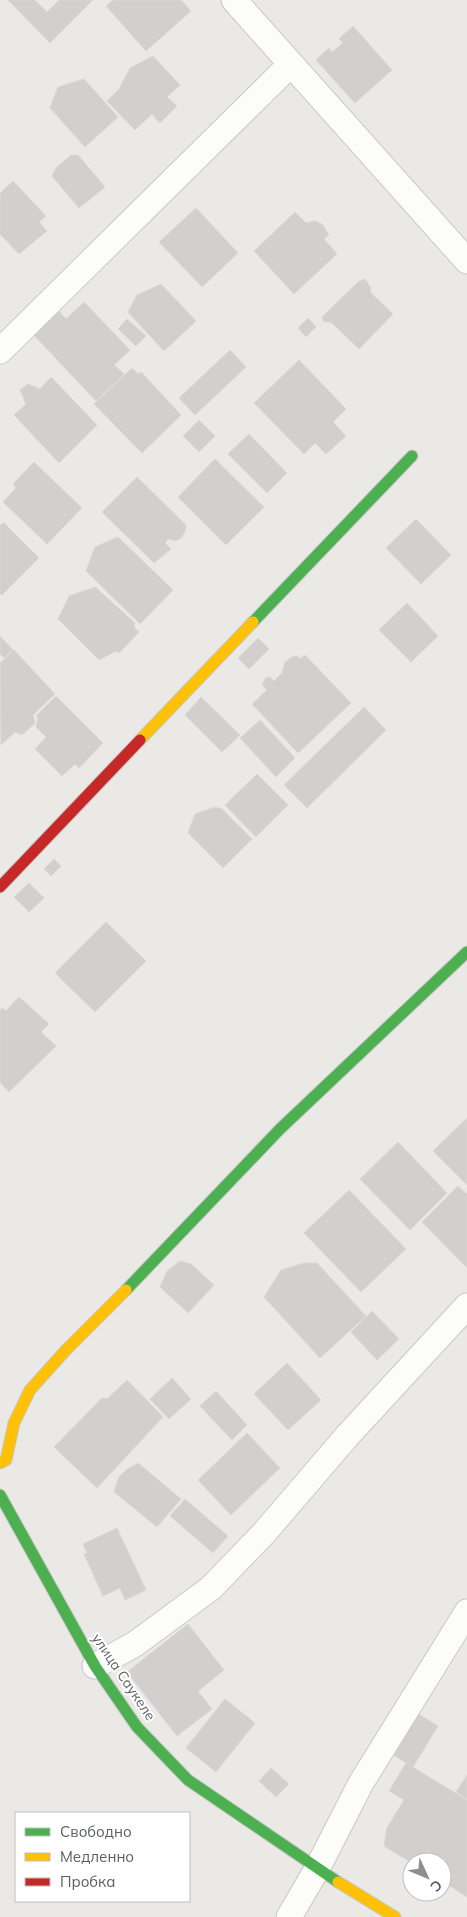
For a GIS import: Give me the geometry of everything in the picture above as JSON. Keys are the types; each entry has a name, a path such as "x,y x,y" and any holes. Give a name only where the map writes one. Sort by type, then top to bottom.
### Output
{"street":[{"path":"234,0 467,261"},
{"path":"0,351 291,64"},
{"path":"0,887 412,456"},
{"path":"0,1463 6,1460 14,1423 30,1390 66,1350 161,1256 280,1129 467,952"},
{"path":"95,1666 135,1644 211,1588 265,1532 348,1435 467,1306"},
{"name":"улица Саукеле","path":"0,1495 95,1666 137,1727 188,1780 317,1869 395,1917"},
{"path":"289,1917 317,1869 361,1783 467,1612"}],"building":[{"path":"8,0 35,0 47,12 59,0 93,0 50,43"},
{"path":"113,0 181,0 191,11 146,51 106,6"},
{"path":"353,26 392,70 355,103 316,60 329,48 332,52 343,43 339,39"},
{"path":"153,56 180,85 167,97 177,106 160,123 152,114 135,130 107,101 119,89 130,68"},
{"path":"84,79 118,117 85,147 50,108 58,87"},
{"path":"71,155 78,155 105,187 79,208 52,176 56,168"},
{"path":"13,181 46,216 39,222 47,231 19,254 0,234 0,193"},
{"path":"196,208 238,253 202,287 159,242"},
{"path":"295,212 306,223 314,221 322,224 329,235 324,239 337,254 294,294 254,251"},
{"path":"365,279 371,288 370,292 393,314 359,349 332,323 323,321 322,317 359,281"},
{"path":"161,284 196,321 164,351 128,312 137,295"},
{"path":"84,302 130,350 114,365 124,374 96,401 32,333 57,309 66,319"},
{"path":"308,318 316,327 306,337 298,328"},
{"path":"127,319 146,336 136,346 118,329"},
{"path":"230,350 246,367 195,415 179,398"},
{"path":"299,360 346,409 333,422 346,436 326,454 315,443 304,454 254,403"},
{"path":"132,368 138,374 141,372 181,415 142,453 94,404"},
{"path":"51,377 97,425 59,463 14,415 26,404 20,390 28,384 40,389"},
{"path":"199,420 215,436 199,452 183,436"},
{"path":"249,434 287,473 267,493 228,454"},
{"path":"215,459 264,507 226,545 178,497"},
{"path":"34,462 82,508 47,544 3,502 16,488 13,484"},
{"path":"137,477 186,525 185,532 181,538 176,541 168,539 165,543 171,549 154,563 102,512"},
{"path":"416,519 451,555 421,584 386,548"},
{"path":"4,523 39,558 2,595 0,594 0,525"},
{"path":"118,537 173,590 140,624 86,571 95,547"},
{"path":"95,587 135,623 134,627 139,632 119,653 116,651 99,660 58,619 69,596"},
{"path":"407,603 438,636 411,662 379,630"},
{"path":"0,636 13,650 4,658 0,654"},
{"path":"258,638 269,649 249,669 238,658"},
{"path":"14,650 55,694 33,715 35,723 22,735 15,732 1,745 0,663"},
{"path":"305,655 351,703 298,753 252,704 267,690 262,684 266,678 270,677 274,681 282,673 285,662 292,657 298,656 300,659"},
{"path":"56,696 103,743 79,768 75,764 62,776 35,749 46,737 36,727 38,718 36,716"},
{"path":"201,697 240,735 222,752 185,715"},
{"path":"364,707 386,730 307,808 284,785"},
{"path":"260,720 295,758 276,777 240,738"},
{"path":"257,774 288,805 256,837 225,805"},
{"path":"215,807 222,809 252,839 223,868 188,833 195,814"},
{"path":"54,859 61,866 51,876 44,869"},
{"path":"29,883 44,898 29,912 14,897"},
{"path":"106,922 146,961 95,1012 55,973"},
{"path":"19,997 49,1024 41,1032 56,1046 9,1092 0,1082 0,1010 3,1008 6,1011"},
{"path":"467,1118 467,1185 433,1151"},
{"path":"398,1142 447,1193 410,1230 360,1179"},
{"path":"458,1186 467,1194 467,1268 422,1222"},
{"path":"349,1190 406,1249 361,1292 304,1233"},
{"path":"180,1261 191,1264 214,1285 188,1313 160,1287 167,1271"},
{"path":"304,1263 317,1263 366,1316 320,1358 264,1297 281,1270"},
{"path":"372,1311 399,1339 377,1360 351,1332"},
{"path":"287,1363 321,1400 288,1430 254,1394"},
{"path":"172,1378 191,1399 169,1419 150,1399"},
{"path":"127,1380 163,1417 97,1488 54,1447 102,1398 107,1399"},
{"path":"216,1391 247,1425 232,1440 200,1406"},
{"path":"247,1433 280,1468 231,1515 198,1480"},
{"path":"138,1463 181,1499 157,1527 114,1492 119,1477"},
{"path":"185,1499 228,1536 213,1553 170,1516"},
{"path":"117,1528 146,1590 125,1600 120,1588 103,1596 84,1554 87,1553 83,1544"},
{"path":"188,1624 224,1670 198,1691 212,1709 177,1736 127,1672"},
{"path":"225,1699 255,1723 216,1772 186,1748"},
{"path":"412,1710 438,1726 413,1767 387,1751"},
{"path":"406,1763 467,1800 467,1897 452,1887 452,1852 402,1852 402,1857 384,1846 387,1828 404,1800 389,1791"},
{"path":"271,1768 289,1784 276,1797 259,1781"},
{"path":"467,1775 467,1799 456,1792"}],"traffic: fast":[{"path":"253,622 412,456"},
{"path":"126,1290 280,1129 467,952"},
{"path":"0,1495 95,1666 137,1727 188,1780 338,1882"}],"traffic: slow":[{"path":"140,740 253,622"},
{"path":"0,1463 6,1460 14,1423 30,1390 66,1350 126,1290"},
{"path":"338,1882 395,1917"}],"traffic: jam":[{"path":"0,887 140,740"}]}
